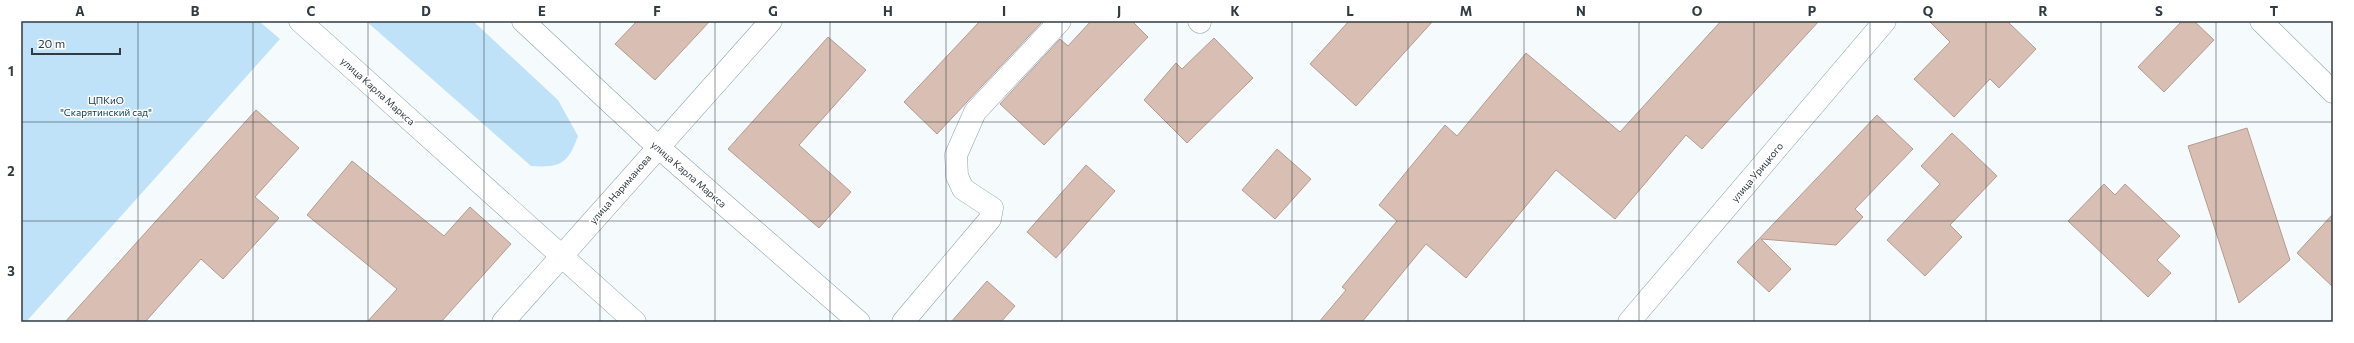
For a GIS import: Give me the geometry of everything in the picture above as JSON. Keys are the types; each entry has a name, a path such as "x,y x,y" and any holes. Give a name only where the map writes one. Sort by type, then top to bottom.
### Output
{"main road":[{"name":"улица Карла Маркса","path":"300,21 635,322"},
{"name":"улица Карла Маркса","path":"523,21 657,146 859,322"},
{"name":"улица Нариманова","path":"503,322 657,146 771,21"},
{"path":"903,322 990,219 992,208 963,189 957,176 956,155 975,112 1060,21"},
{"name":"улица Урицкого","path":"1629,322 1885,21"},
{"path":"2261,21 2333,92"}],"green space":[{"name":"ЦПКиО \"Скарятинский сад\"","path":"21,21 259,21 280,39 26,322 21,322"},
{"path":"366,21 473,21 558,100 578,136 571,153 562,162 556,165 531,166"}],"building":[{"path":"637,21 710,21 655,80 615,44"},
{"path":"980,21 1042,22 937,134 904,102"},
{"path":"1091,21 1132,21 1148,37 1044,145 1000,104 1060,39 1068,46"},
{"path":"1349,21 1433,21 1356,106 1310,64"},
{"path":"1721,21 1819,21 1702,149 1686,135 1615,219 1556,170 1466,278 1426,244 1362,322 1319,322 1346,290 1342,287 1397,221 1379,205 1445,125 1457,136 1526,53 1620,132"},
{"path":"1929,21 2007,21 2036,49 1999,88 1990,79 1954,117 1914,79 1950,42"},
{"path":"2182,21 2194,21 2214,40 2164,92 2138,67"},
{"path":"828,37 866,70 799,145 851,192 819,228 728,149"},
{"path":"1214,38 1253,78 1187,143 1144,100 1176,63 1182,69"},
{"path":"256,110 299,148 255,197 279,218 223,279 201,259 145,322 65,322"},
{"path":"1877,115 1913,149 1855,209 1863,217 1836,245 1761,239 1791,269 1769,292 1737,262"},
{"path":"2247,128 2290,260 2239,303 2188,146"},
{"path":"1952,133 1997,176 1950,225 1962,237 1925,276 1887,240 1940,184 1921,166"},
{"path":"1277,149 1311,179 1275,219 1242,190"},
{"path":"352,161 444,236 470,207 511,244 441,322 367,322 397,289 307,215"},
{"path":"1086,165 1115,191 1056,258 1027,232"},
{"path":"2104,184 2115,195 2125,184 2180,236 2157,260 2171,273 2148,297 2068,221"},
{"path":"2333,214 2333,287 2297,253"},
{"path":"987,281 1015,306 1001,322 951,322"}]}
